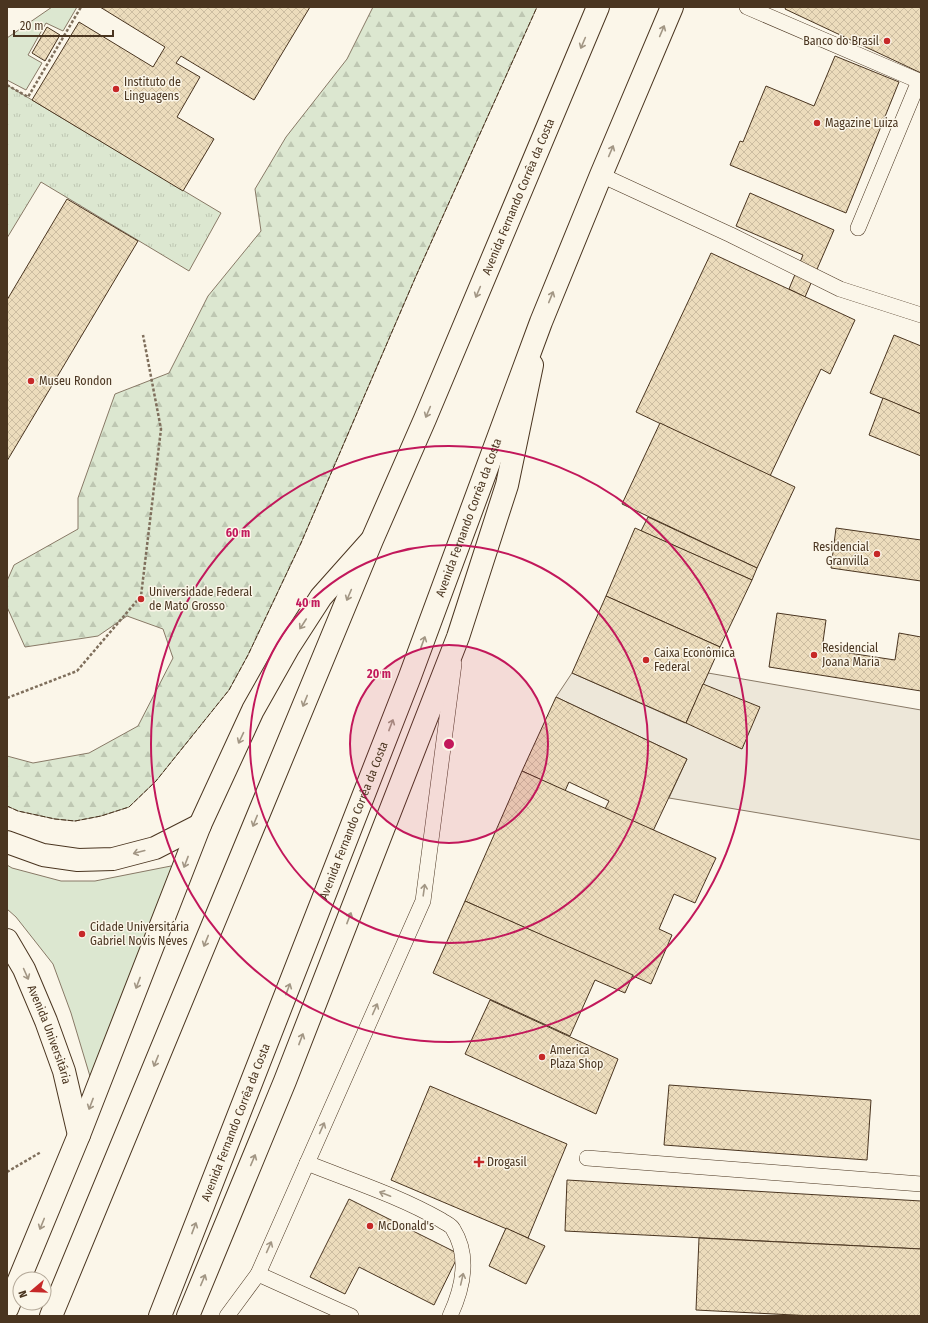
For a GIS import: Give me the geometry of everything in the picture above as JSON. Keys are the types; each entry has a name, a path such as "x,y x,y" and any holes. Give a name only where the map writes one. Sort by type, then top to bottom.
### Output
{"main road":[{"name":"Avenida Fernando Corrêa da Costa","path":"51,1316 372,540 425,419 598,7"},
{"name":"Avenida Fernando Corrêa da Costa","path":"160,1316 410,679 540,322 600,175 672,7"},
{"name":"Avenida Fernando Corrêa da Costa","path":"188,1316 285,1081 458,637 507,485 540,322"},
{"name":"Avenida Fernando Corrêa da Costa","path":"7,1309 79,1135 200,825 253,710 288,648 321,597 372,540"},
{"path":"7,842 43,855 78,860 112,859 154,848 200,825"},
{"name":"Avenida Universitária","path":"7,940 24,969 46,1021 64,1071 79,1135"}],"lane":[{"path":"747,7 919,81 858,228"},
{"path":"600,175 731,235 840,290 921,315"},
{"path":"228,1316 258,1274 423,901 458,637"},
{"path":"587,1158 921,1184"},
{"path":"307,1163 419,1207 453,1227 464,1256 464,1273 455,1306 450,1316"},
{"path":"258,1274 351,1316"}],"path":[{"path":"7,85 28,97 81,7"},
{"path":"7,698 77,671 141,596 161,429 143,335"},
{"path":"7,1172 46,1148"}],"green space":[{"path":"52,7 77,7 63,31 46,23 28,55 42,63 26,90 7,80 7,38"},
{"path":"373,7 537,7 416,276 301,543 248,655 229,690 156,781 129,807 101,816 75,821 55,819 18,811 7,806 7,756 33,763 89,753 138,726 173,658 163,629 127,616 98,636 25,647 7,607 7,581 14,565 78,529 78,498 115,394 169,373 208,296 261,231 255,189 286,137 347,59"},
{"path":"7,85 221,213 189,271 41,182 7,238"},
{"path":"7,865 12,868 61,881 95,881 171,866 176,870 92,1083 71,1013 53,964 16,917 7,909"}],"shaded area":[{"path":"572,673 685,723 708,673 921,710 921,840 669,798 687,759 556,697"}],"building":[{"name":"Instituto de Linguagens","path":"100,7 310,7 254,100 181,56 176,63 200,77 177,117 214,139 183,191 32,100 79,22 153,67 165,47"},
{"name":"Banco do Brasil","path":"786,7 921,7 921,73 785,9"},
{"path":"47,27 60,35 45,61 32,53"},
{"name":"Magazine Luiza","path":"835,56 899,82 846,213 730,165 740,141 743,142 766,86 814,106"},
{"path":"750,193 834,230 805,297 789,289 803,255 736,226"},
{"name":"Museu Rondon","path":"67,199 138,241 7,461 7,300"},
{"path":"711,253 855,320 830,374 821,369 770,476 636,412"},
{"path":"894,335 921,346 921,414 870,393"},
{"path":"883,398 921,414 921,456 869,435"},
{"path":"660,423 795,487 757,568 622,504"},
{"path":"648,517 757,568 752,580 641,531"},
{"path":"635,528 752,580 720,647 606,596"},
{"name":"Residencial Granvilla","path":"836,528 921,540 921,581 831,568"},
{"name":"Caixa Econômica Federal","path":"606,596 720,647 686,723 572,673"},
{"name":"Residencial Joana Maria","path":"777,613 826,620 822,649 895,660 899,633 921,637 921,691 769,667"},
{"path":"703,684 760,707 742,749 686,723"},
{"path":"556,697 687,759 653,831 605,809 609,801 569,782 565,791 522,771"},
{"path":"522,771 716,858 695,903 674,894 659,929 672,935 651,984 465,901"},
{"path":"465,901 633,975 625,993 595,980 570,1036 433,973"},
{"name":"America Plaza Shop","path":"490,1000 618,1059 596,1114 465,1054"},
{"path":"669,1085 871,1100 867,1160 664,1145"},
{"name":"Drogasil","path":"430,1086 567,1144 528,1238 391,1180"},
{"path":"567,1180 921,1201 921,1249 565,1231"},
{"name":"McDonald's","path":"349,1199 459,1254 434,1305 359,1267 345,1294 310,1277"},
{"path":"506,1228 545,1246 526,1284 489,1266"},
{"path":"699,1238 921,1249 921,1316 813,1316 696,1310"}],"fence":[{"path":"7,806 18,811 55,819 75,821 101,816 129,807 156,781 229,690 248,655 301,543 416,276 537,7"}],"place":[{"name":"Banco do Brasil","path":"887,41"},
{"name":"Instituto de Linguagens","path":"116,89"},
{"name":"Magazine Luiza","path":"817,123"},
{"name":"Museu Rondon","path":"31,381"},
{"name":"Residencial Granvilla","path":"877,554"},
{"name":"Universidade Federal de Mato Grosso","path":"141,599"},
{"name":"Residencial Joana Maria","path":"814,655"},
{"name":"Caixa Econômica Federal","path":"646,660"},
{"name":"Cidade Universitária Gabriel Novis Neves","path":"82,934"},
{"name":"America Plaza Shop","path":"542,1057"},
{"name":"Drogasil","path":"479,1162"},
{"name":"McDonald's","path":"370,1226"}]}
